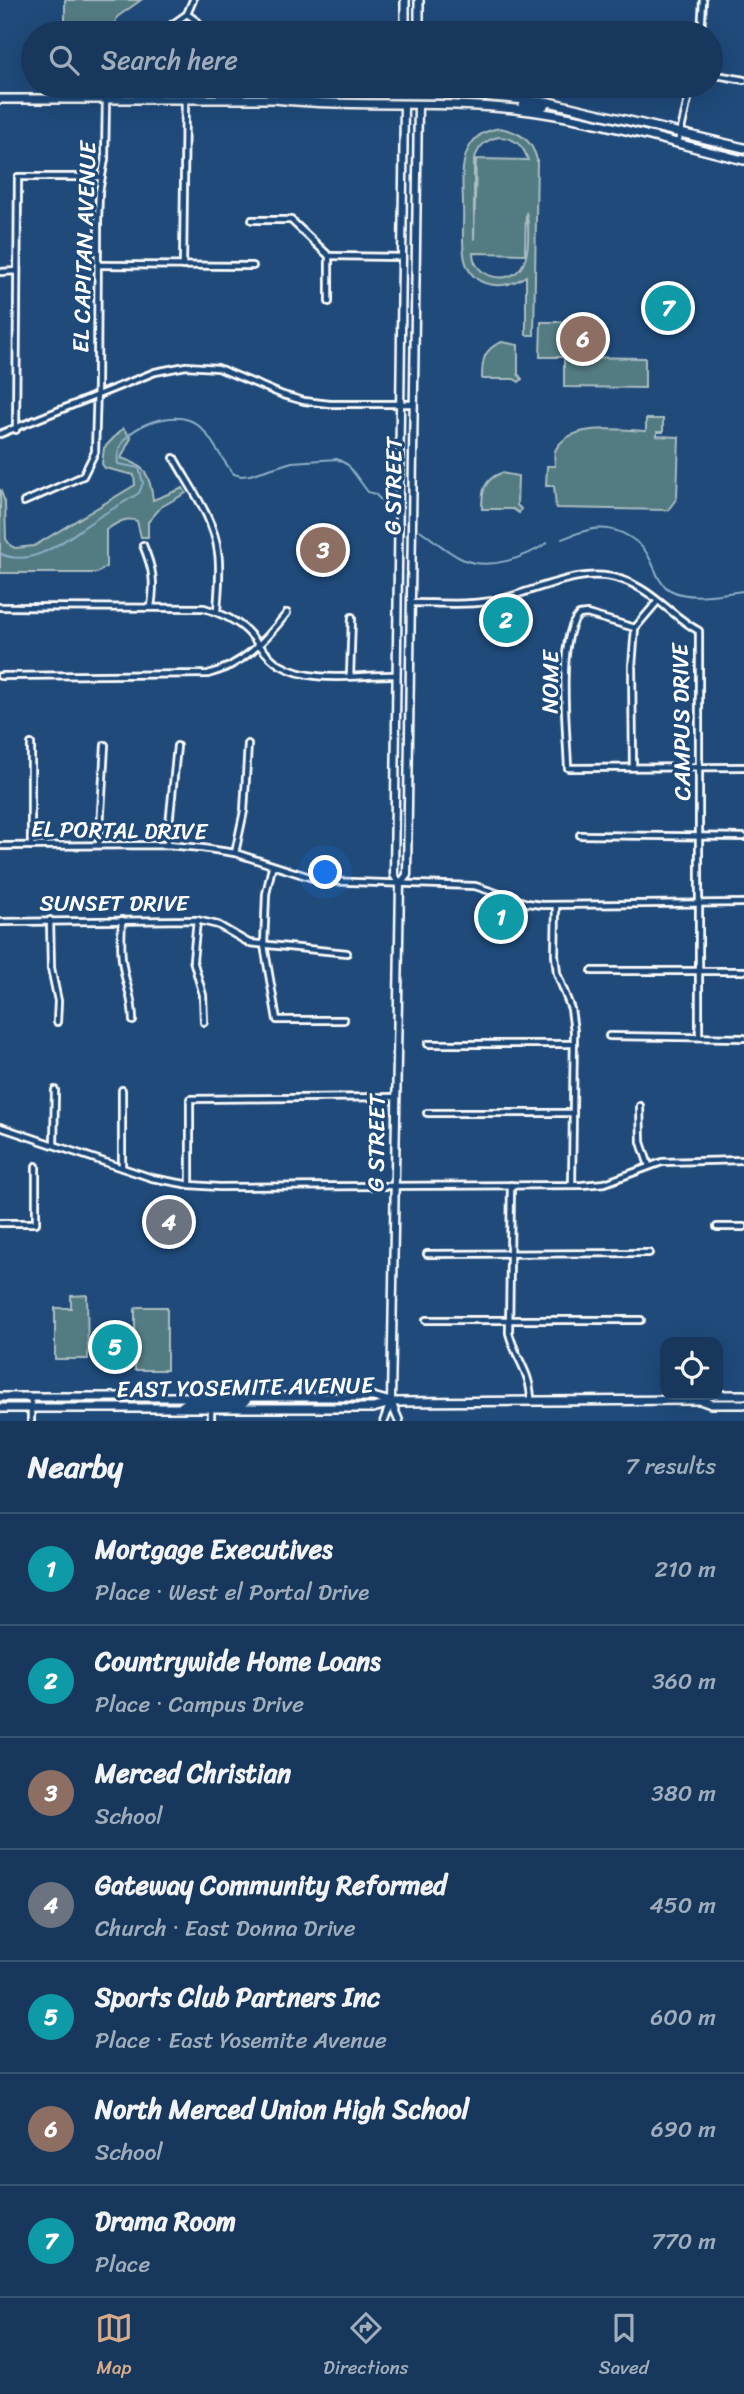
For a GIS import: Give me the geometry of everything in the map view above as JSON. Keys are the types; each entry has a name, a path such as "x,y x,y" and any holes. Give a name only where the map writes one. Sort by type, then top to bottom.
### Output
{"main road":[{"path":"405,0 405,21"},
{"path":"419,0 419,21"},
{"path":"275,99 282,98"},
{"name":"G STREET","path":"404,98 404,105"},
{"name":"G STREET","path":"418,98 418,105"},
{"path":"512,98 549,102 744,148"},
{"path":"0,99 275,99 312,103 516,109 589,122 744,160"},
{"path":"516,109 523,106 543,107 549,102"},
{"path":"723,1395 744,1395"},
{"name":"EAST YOSEMITE AVENUE","path":"0,1397 373,1397 391,1402"},
{"path":"178,1407 188,1402 244,1402 249,1397"},
{"path":"391,1402 699,1400 711,1404 744,1404"},
{"name":"EAST YOSEMITE AVENUE","path":"0,1408 373,1408 391,1402"}],"street":[{"path":"177,21 187,14 193,0"},
{"path":"702,21 704,0"},
{"path":"187,14 197,21"},
{"path":"723,76 744,80"},
{"path":"678,144 688,98"},
{"name":"EL CAPITAN AVENUE","path":"24,502 83,477 94,452 98,265 102,177 106,159 106,99"},
{"path":"183,266 185,99"},
{"name":"G STREET","path":"384,1421 391,1402 400,884 394,875 404,105"},
{"name":"G STREET","path":"400,884 407,875 418,105"},
{"path":"16,430 18,177 102,177"},
{"path":"252,220 291,220 329,256 415,257"},
{"path":"329,256 329,302"},
{"path":"98,265 253,266"},
{"path":"0,272 17,271"},
{"path":"0,434 16,430 155,372 186,366 218,368 304,401 330,404 413,404"},
{"path":"174,458 216,538 219,564 217,612"},
{"path":"143,545 153,572 151,607"},
{"name":"CAMPUS DRIVE","path":"411,603 487,602 588,575 621,579 640,588 699,631 699,1036"},
{"path":"657,602 635,628 632,666 633,768 744,767"},
{"path":"0,607 195,607 217,612 241,625 279,665 292,671 313,675 397,675"},
{"path":"0,676 198,676 231,667 260,645 287,613"},
{"name":"NOME","path":"633,768 568,768 566,649 571,626 579,615 587,614 635,628"},
{"path":"350,676 352,617"},
{"path":"31,744 31,846"},
{"path":"235,853 244,811 248,744"},
{"path":"99,845 106,745"},
{"path":"167,845 177,746"},
{"path":"580,835 744,837"},
{"name":"EL PORTAL DRIVE","path":"0,846 167,845 202,848 235,853 322,881 475,886 527,903 744,903"},
{"path":"272,867 266,894 264,945 277,1020 344,1020"},
{"path":"556,905 556,964 571,1009 574,1044 572,1185"},
{"path":"50,920 51,968 58,1001 57,1022"},
{"path":"122,920 122,963 132,999 133,1021"},
{"path":"197,920 193,960 203,995 204,1022"},
{"name":"SUNSET DRIVE","path":"0,922 197,920 218,925 249,943 347,953"},
{"path":"592,971 744,971"},
{"path":"609,1036 744,1038"},
{"path":"428,1044 574,1044"},
{"path":"54,1145 55,1090"},
{"path":"122,1090 122,1168"},
{"path":"190,1185 190,1099 396,1097"},
{"path":"640,1106 641,1142 649,1166"},
{"path":"426,1113 573,1113"},
{"path":"0,1127 152,1178 190,1185 572,1185 605,1183 649,1166 683,1160 744,1160"},
{"path":"0,1223 36,1223 36,1166"},
{"path":"511,1185 511,1341 530,1383 531,1402"},
{"path":"717,1227 744,1227"},
{"path":"427,1254 649,1253"},
{"path":"426,1320 641,1320"},
{"path":"31,1397 31,1421"},
{"name":"G STREET","path":"391,1402 399,1421"},
{"path":"211,1407 211,1421"}],"green space":[{"path":"65,0 141,0 117,17 116,21 65,21"},
{"path":"500,128 524,138 532,147 537,160 534,335 526,335 526,276 509,284 482,282 469,270 465,260 462,181 465,157 478,137","holes":["499,137 518,143 528,160 476,159 474,240 474,160 483,144","526,212 528,247 522,266 509,276 485,273 479,268 473,253 525,254"]},
{"path":"541,322 570,322 570,357 645,358 645,388 564,387 564,357 540,357"},
{"path":"502,342 518,345 518,374 522,379 519,382 514,379 482,379 482,367 487,352"},
{"path":"646,419 663,419 663,432 657,432 657,436 679,437 677,498 668,510 556,508 554,486 546,486 547,466 555,466 555,451 563,440 584,431 646,431"},
{"path":"123,428 131,438 121,458 136,464 145,473 153,500 183,488 186,493 161,507 148,522 148,537 141,537 137,521 128,519 106,530 106,567 97,573 0,573 0,489 5,502 6,539 15,548 34,546 135,485 134,475 105,468 102,464 104,448"},
{"path":"501,473 518,476 517,505 521,509 519,513 513,509 482,509 482,497 487,483"},
{"path":"87,1295 88,1359 55,1359 55,1308 71,1308 71,1296"},
{"path":"167,1307 167,1370 135,1370 135,1309"}],"waterway":[{"path":"0,551 1,554 14,558 39,554 63,542 139,493 143,483 139,468 118,464 118,452 131,433 142,426 166,418 196,423 234,474 250,475 292,462 337,459 348,465 368,492 375,494 389,508"},
{"path":"562,539 587,530 611,529 628,536 641,546 660,580 670,590 697,596 744,591"},
{"path":"420,530 456,556 483,564 517,558 547,543"}],"place":[{"name":"Drama Room","path":"668,308"},
{"name":"North Merced Union High School","path":"583,339"},
{"name":"Merced Christian","path":"323,550"},
{"name":"Countrywide Home Loans","path":"506,620"},
{"name":"Mortgage Executives","path":"501,917"},
{"name":"Gateway Community Reformed","path":"169,1222"},
{"name":"Sports Club Partners Inc","path":"115,1347"}]}
